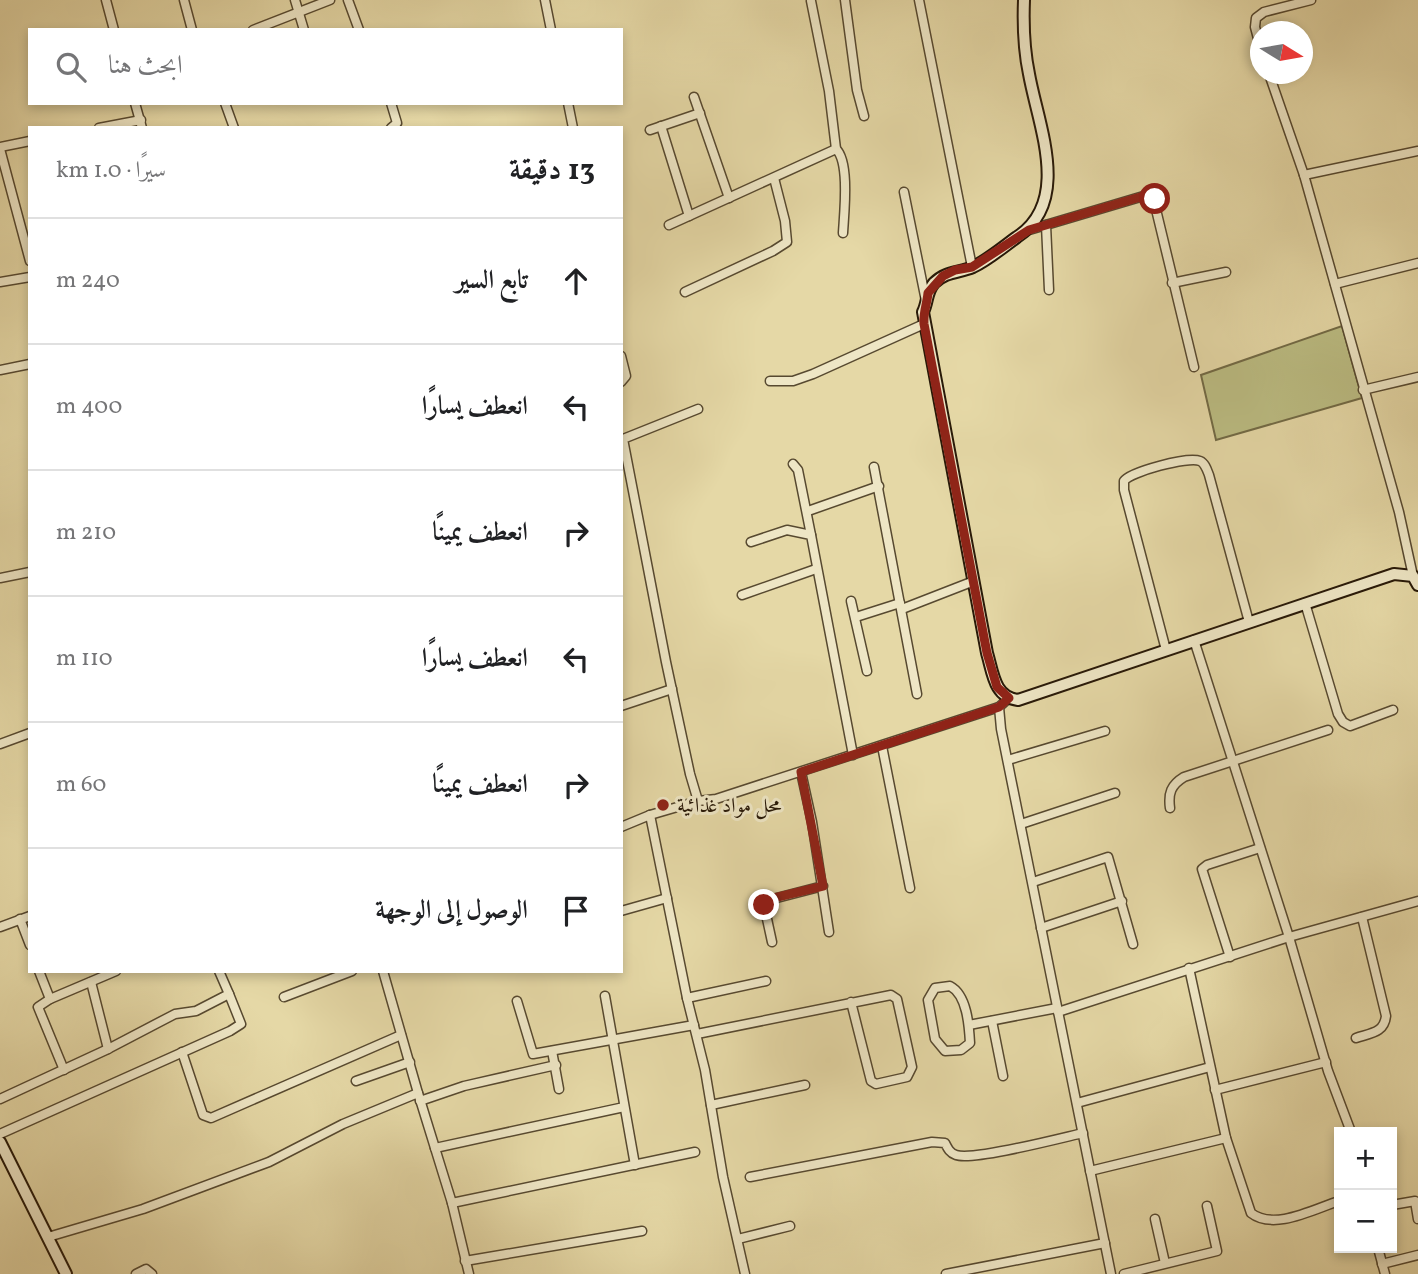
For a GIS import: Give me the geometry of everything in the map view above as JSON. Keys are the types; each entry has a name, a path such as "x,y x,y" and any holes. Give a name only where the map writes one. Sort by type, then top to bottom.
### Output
{"street":[{"path":"106,0 113,28"},
{"path":"184,0 191,28"},
{"path":"295,0 302,28"},
{"path":"270,27 298,12 330,0"},
{"path":"348,0 358,28"},
{"path":"545,0 551,28"},
{"path":"811,0 830,91 836,149"},
{"path":"845,0 857,90 864,116"},
{"path":"919,0 972,267"},
{"path":"1024,0 1023,26 1028,72 1049,167 1048,189 1029,230"},
{"path":"1256,21 1264,12 1311,0"},
{"path":"1272,84 1304,175 1416,581"},
{"path":"694,97 729,198"},
{"path":"120,126 141,124 136,105"},
{"path":"226,105 233,126"},
{"path":"392,105 397,118 394,126"},
{"path":"568,105 573,126"},
{"path":"650,130 700,113"},
{"path":"661,126 690,216"},
{"path":"28,141 0,148 28,253"},
{"path":"669,225 836,149"},
{"path":"836,149 843,161 843,233"},
{"path":"1304,175 1418,151"},
{"path":"685,292 787,242 785,221 774,178"},
{"path":"904,191 927,304"},
{"path":"1194,367 1172,283 1155,199 1150,195 1029,230 972,267 955,270 943,276 928,293 923,312 924,324 987,653 997,687 1009,698 1029,697 1394,574 1416,581"},
{"path":"1046,225 1049,290"},
{"path":"1335,284 1418,264"},
{"path":"1172,283 1226,272"},
{"path":"0,282 28,277"},
{"path":"770,382 793,381 813,374 924,324"},
{"path":"0,370 28,364"},
{"path":"1363,390 1418,376"},
{"path":"698,409 623,439 672,690 698,802"},
{"path":"1166,649 1124,490 1124,481 1132,474 1185,460 1199,461 1204,465 1249,622"},
{"path":"793,464 798,470 808,512 853,755"},
{"path":"874,467 917,694"},
{"path":"808,512 879,486"},
{"path":"751,541 787,530 811,535"},
{"path":"742,595 817,569"},
{"path":"0,578 28,572"},
{"path":"856,617 901,606 974,581"},
{"path":"851,601 867,671"},
{"path":"1305,603 1338,714 1343,722 1350,726 1393,710"},
{"path":"1194,640 1326,1062 1349,1127"},
{"path":"623,705 672,690"},
{"path":"624,824 716,799 882,746 999,707 1009,698"},
{"path":"999,707 999,718 1111,1274"},
{"path":"1170,808 1169,794 1176,782 1328,730"},
{"path":"1008,760 1105,731"},
{"path":"0,744 28,734"},
{"path":"882,746 910,888"},
{"path":"801,772 829,932"},
{"path":"1021,824 1115,793"},
{"path":"650,815 687,998 697,1034 723,1177 746,1274"},
{"path":"1230,957 1202,869 1260,848"},
{"path":"1033,882 1108,857 1133,944"},
{"path":"772,942 765,901 823,886"},
{"path":"623,910 667,898"},
{"path":"1041,928 1122,901"},
{"path":"969,1026 1058,1010 1289,937 1418,901"},
{"path":"0,926 28,917"},
{"path":"1356,1038 1381,1030 1386,1016 1362,917"},
{"path":"20,919 28,940"},
{"path":"1189,968 1226,1138 1251,1213 1256,1217 1271,1220 1334,1203"},
{"path":"40,973 50,999"},
{"path":"64,1070 37,1008 50,999 111,973"},
{"path":"0,1134 216,1038 241,1024 220,973"},
{"path":"284,998 347,973"},
{"path":"384,973 452,1203 469,1274"},
{"path":"687,998 766,981"},
{"path":"91,982 108,1049"},
{"path":"950,986 955,989 961,995 969,1026 968,1047 945,1051 940,1047 935,1039 928,1000 930,993 935,988 950,986"},
{"path":"0,1099 108,1049 175,1014 190,1013 229,994"},
{"path":"697,1034 851,1002 888,995 897,999 912,1067 907,1077 876,1084 871,1082 851,1002"},
{"path":"605,996 635,1165"},
{"path":"517,1001 533,1054 694,1025"},
{"path":"992,1021 1003,1076"},
{"path":"182,1052 203,1115 211,1118 401,1035"},
{"path":"552,1051 558,1089"},
{"path":"356,1082 410,1062"},
{"path":"1215,1090 1326,1062"},
{"path":"48,1237 143,1209 269,1162 342,1124 419,1097 556,1065"},
{"path":"1077,1103 1210,1067"},
{"path":"711,1105 805,1085"},
{"path":"435,1148 624,1107"},
{"path":"750,1177 932,1142 945,1143 952,1153 960,1156 998,1152 1083,1133"},
{"path":"1090,1171 1226,1138"},
{"path":"0,1142 4,1161 66,1274"},
{"path":"452,1203 695,1152"},
{"path":"1397,1204 1415,1201 1418,1219"},
{"path":"1124,1274 1217,1251 1207,1206"},
{"path":"1155,1219 1166,1263"},
{"path":"737,1239 790,1226"},
{"path":"466,1261 642,1231"},
{"path":"946,1274 1105,1243"},
{"path":"1379,1253 1385,1274"},
{"path":"1382,1264 1418,1255"},
{"path":"136,1274 146,1269 152,1274"}],"green space":[{"path":"1342,326 1362,398 1216,440 1201,375"}],"place":[{"name":"محل مواد غذائية","path":"663,805"}],"route":[{"path":"764,905 769,899 823,886 801,772 999,707 1009,698 997,687 987,653 924,324 923,312 928,293 943,276 955,270 972,267 1029,230 1147,195 1155,199"}]}
